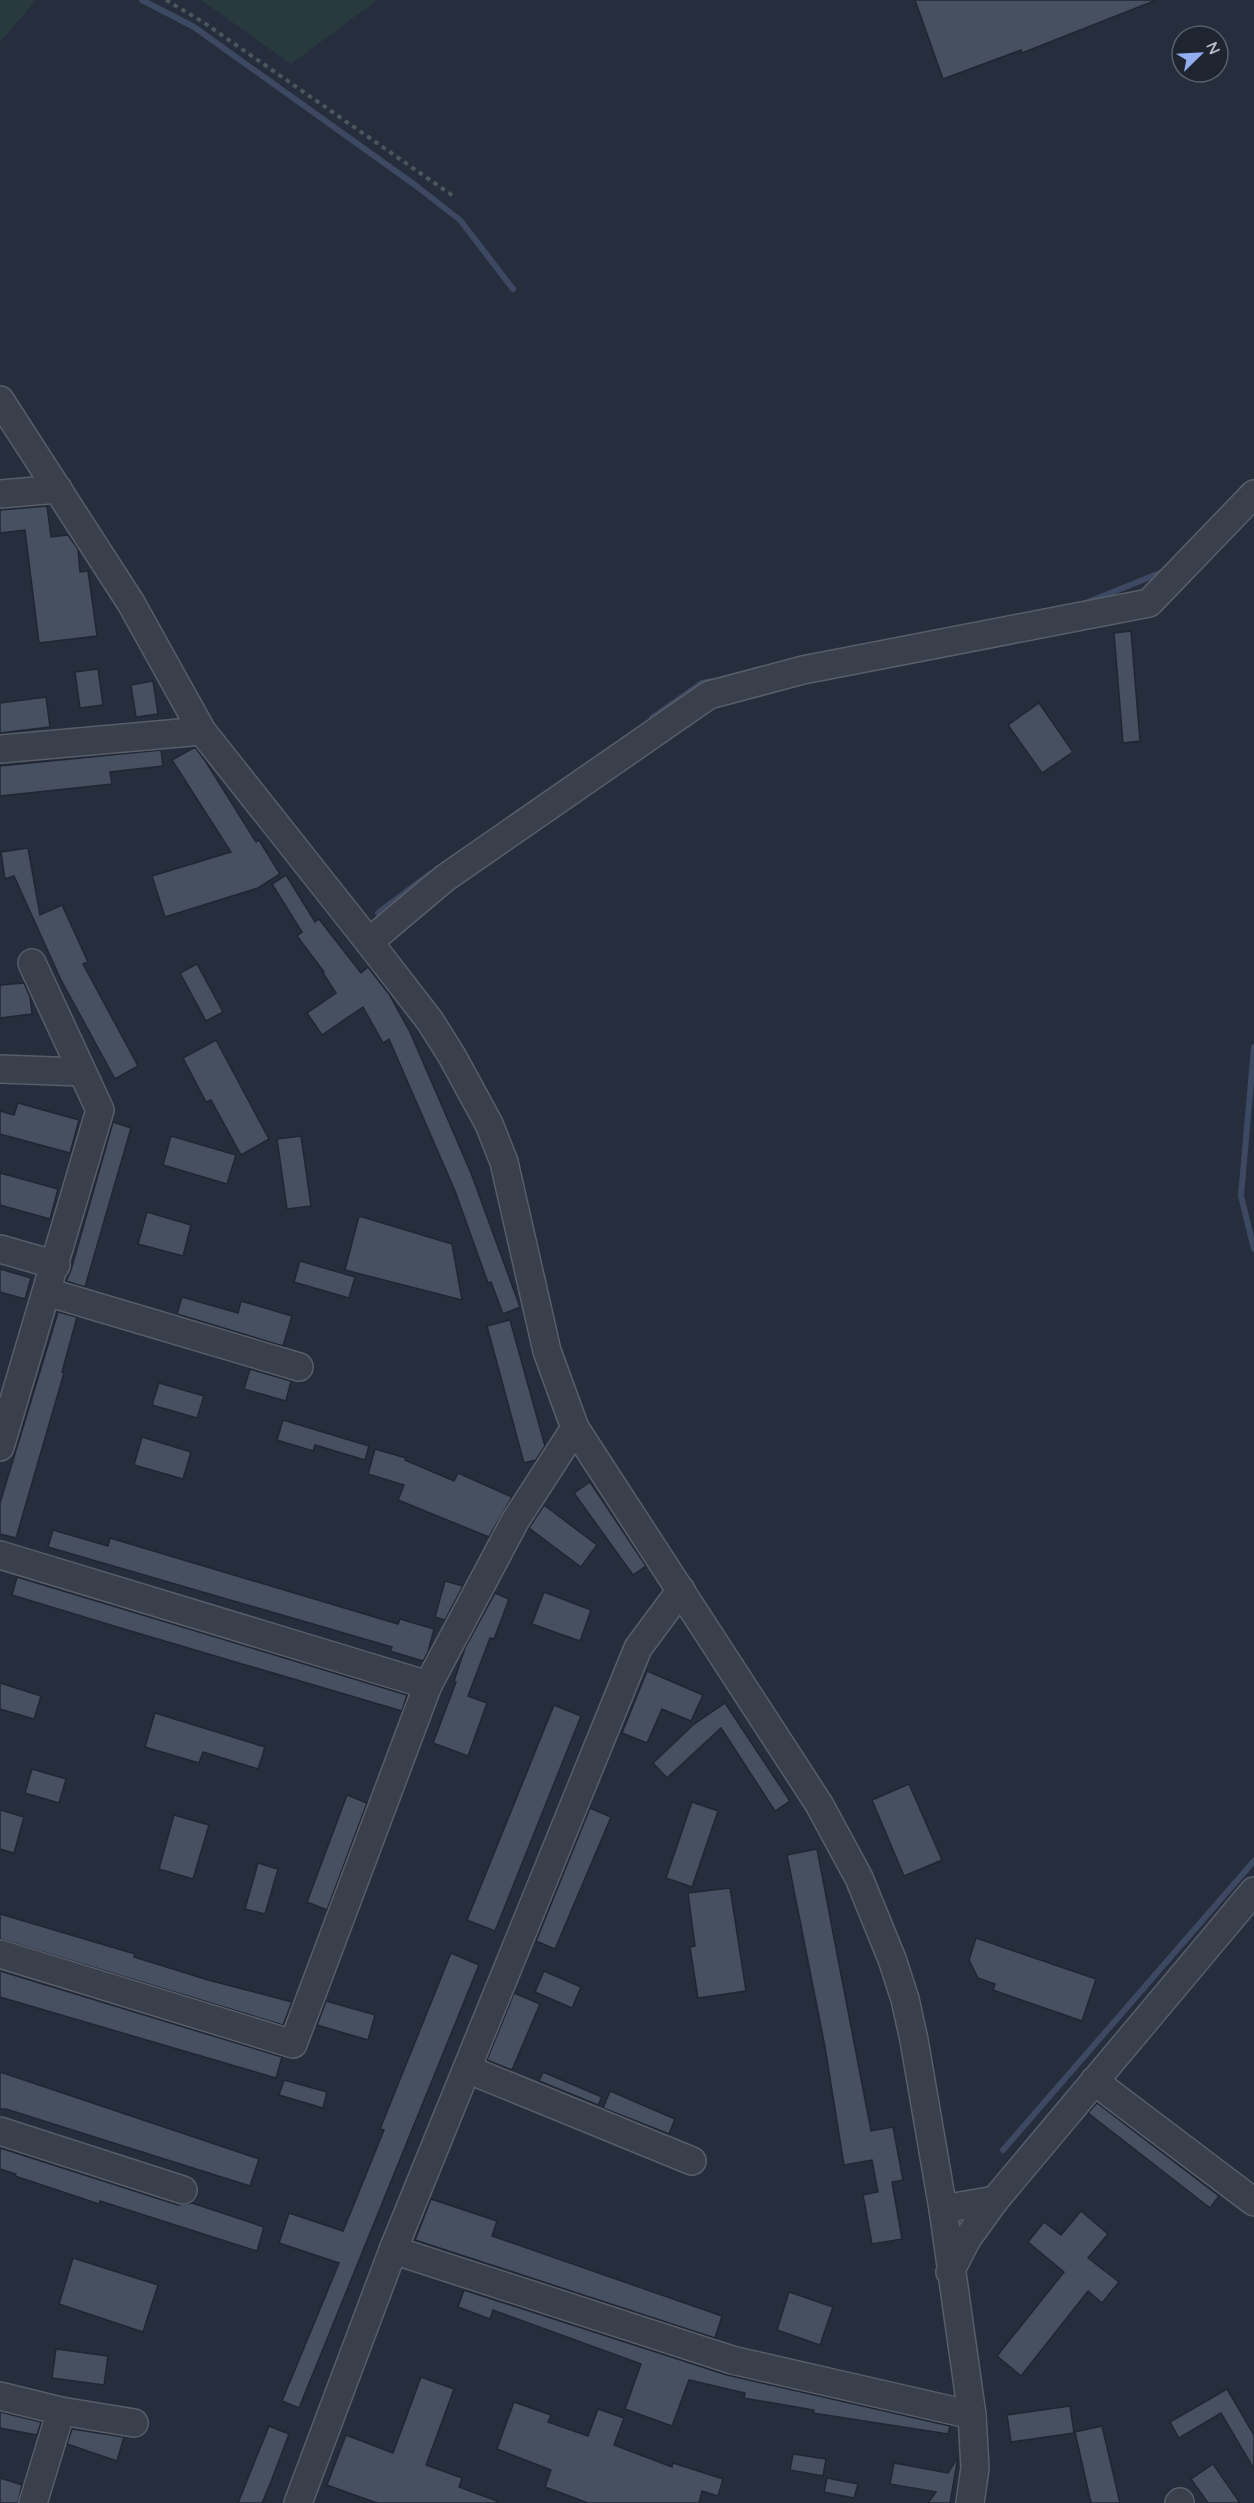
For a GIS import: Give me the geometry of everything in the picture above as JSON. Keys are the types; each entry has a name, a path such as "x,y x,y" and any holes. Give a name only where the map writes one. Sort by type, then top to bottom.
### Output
{"street":[{"path":"0,400 131,603 202,731 369,942 429,1021 452,1056 489,1124 504,1162 547,1352 575,1428 819,1804 859,1878 898,1978 910,2019 943,2209 950,2272 972,2415 975,2468 970,2503"},
{"path":"0,494 58,489"},
{"path":"369,942 445,878 708,695 803,670 1149,603 1254,494"},
{"path":"0,749 202,731"},
{"path":"0,1447 56,1265 99,1110 32,963"},
{"path":"0,1069 81,1072"},
{"path":"0,1249 56,1265"},
{"path":"47,1292 299,1367"},
{"path":"0,1954 293,2044 428,1685 515,1521 575,1428"},
{"path":"0,1555 428,1685"},
{"path":"298,2503 393,2250 638,1648 681,1590"},
{"path":"950,2272 967,2239 995,2200 1254,1891"},
{"path":"467,2069 692,2162"},
{"path":"1095,2081 1254,2202"},
{"path":"0,2131 183,2190"},
{"path":"943,2209 995,2200"},
{"path":"393,2250 732,2360 972,2415"},
{"path":"0,2396 61,2411 134,2423"},
{"path":"33,2503 61,2411"}],"path":[{"path":"166,0 203,22 456,198"}],"shaded area":[{"path":"0,0 36,0 0,42"},
{"path":"201,0 377,0 291,64"}],"building":[{"path":"915,0 1154,1 1022,53 1021,50 943,79"},
{"path":"47,506 51,537 68,535 78,549 80,572 88,571 97,636 39,643 25,530 0,533 0,510"},
{"path":"1131,631 1140,741 1123,743 1114,633"},
{"path":"98,669 103,705 80,708 75,672"},
{"path":"153,681 158,714 136,717 131,685"},
{"path":"46,697 50,727 0,733 0,703"},
{"path":"1039,703 1073,752 1042,773 1008,725"},
{"path":"195,747 256,842 259,840 280,874 258,888 165,917 152,876 231,852 172,760"},
{"path":"161,750 163,766 110,772 112,784 0,796 0,766"},
{"path":"28,848 40,915 62,905 88,962 83,964 138,1066 115,1079 61,980 14,876 5,879 1,852"},
{"path":"286,875 315,922 319,919 361,973 368,967 389,994 410,1032 471,1173 520,1307 503,1314 491,1282 488,1283 455,1191 389,1039 383,1043 363,1007 322,1035 307,1013 336,993 324,972 297,936 302,932 272,884"},
{"path":"197,964 223,1012 206,1021 180,973"},
{"path":"24,983 30,997 32,1014 0,1018 0,985"},
{"path":"216,1040 269,1139 241,1155 211,1100 206,1102 183,1058"},
{"path":"18,1103 79,1120 70,1153 0,1134 0,1111 14,1115"},
{"path":"113,1122 131,1128 85,1287 66,1281"},
{"path":"171,1136 236,1155 227,1184 163,1165"},
{"path":"301,1136 311,1206 287,1209 277,1139"},
{"path":"0,1173 58,1189 50,1219 0,1205"},
{"path":"147,1212 191,1225 183,1256 138,1244"},
{"path":"359,1216 452,1244 462,1300 345,1270"},
{"path":"300,1261 355,1277 349,1298 294,1282"},
{"path":"0,1269 31,1278 25,1299 0,1292"},
{"path":"182,1297 238,1313 241,1301 292,1316 283,1346 177,1314"},
{"path":"58,1312 77,1317 62,1372 64,1373 16,1538 0,1534 0,1503"},
{"path":"510,1320 545,1446 536,1460 524,1463 487,1326"},
{"path":"250,1369 291,1381 286,1401 244,1389"},
{"path":"159,1383 204,1396 197,1418 152,1405"},
{"path":"283,1420 369,1446 365,1460 315,1445 313,1451 277,1440"},
{"path":"142,1437 191,1452 183,1479 134,1465"},
{"path":"375,1449 406,1458 405,1460 454,1481 458,1473 512,1497 489,1537 398,1500 404,1485 368,1474"},
{"path":"590,1482 646,1566 633,1575 574,1493"},
{"path":"544,1505 597,1545 581,1567 529,1528"},
{"path":"53,1530 108,1546 110,1538 398,1624 400,1619 434,1629 428,1652 423,1661 390,1651 392,1647 48,1547"},
{"path":"17,1577 407,1695 402,1711 12,1595"},
{"path":"445,1581 463,1586 445,1620 435,1617"},
{"path":"544,1592 591,1610 580,1641 532,1624"},
{"path":"495,1593 509,1599 494,1639 490,1638 468,1696 487,1703 468,1756 433,1743 456,1682 454,1681 465,1648"},
{"path":"647,1671 703,1695 691,1721 662,1709 647,1743 622,1733"},
{"path":"0,1683 41,1696 34,1719 0,1709"},
{"path":"725,1703 790,1801 775,1811 721,1728 667,1778 653,1763 693,1725"},
{"path":"554,1705 581,1716 495,1931 467,1920"},
{"path":"155,1713 265,1747 258,1769 203,1752 199,1763 145,1747"},
{"path":"32,1769 66,1779 59,1803 25,1793"},
{"path":"909,1784 942,1860 904,1876 872,1800"},
{"path":"347,1795 367,1803 327,1910 307,1902"},
{"path":"692,1802 718,1811 692,1887 666,1878"},
{"path":"590,1808 611,1817 555,1949 536,1941"},
{"path":"0,1810 24,1817 14,1853 0,1849"},
{"path":"174,1815 209,1825 193,1879 159,1869"},
{"path":"817,1849 871,2131 893,2127 903,2180 892,2182 902,2239 872,2244 863,2195 878,2192 872,2160 844,2165 825,2047 787,1855"},
{"path":"258,1863 278,1869 265,1914 245,1909"},
{"path":"730,1888 746,1991 698,1998 690,1947 695,1946 688,1893"},
{"path":"0,1914 135,1954 134,1957 208,1980 292,2002 283,2025 0,1939"},
{"path":"976,1938 1096,1979 1082,2021 993,1990 995,1984 978,1978 969,1960"},
{"path":"451,1953 479,1965 299,2408 282,2401 339,2263 279,2243 289,2213 343,2231 384,2130 380,2129"},
{"path":"0,1971 282,2057 276,2078 0,1997"},
{"path":"544,1971 581,1987 572,2008 535,1992"},
{"path":"514,1993 540,2004 512,2070 487,2060"},
{"path":"326,2001 375,2015 368,2040 317,2025"},
{"path":"0,2072 259,2159 250,2186 0,2109"},
{"path":"543,2072 602,2097 598,2105 539,2081"},
{"path":"284,2080 327,2092 323,2108 279,2095"},
{"path":"610,2091 675,2119 669,2134 603,2108"},
{"path":"1097,2103 1219,2196 1210,2208 1088,2113"},
{"path":"0,2148 178,2205 192,2203 264,2227 257,2251 100,2201 99,2204 15,2176 16,2174 0,2169"},
{"path":"431,2199 497,2221 492,2236 722,2316 715,2338 415,2240"},
{"path":"1081,2211 1108,2234 1088,2258 1119,2282 1102,2303 1088,2291 1021,2376 997,2356 1064,2272 1028,2242 1044,2222 1061,2235"},
{"path":"73,2258 158,2285 143,2332 59,2304"},
{"path":"464,2290 727,2375 950,2426 948,2434 813,2413 814,2410 744,2398 745,2393 689,2380 672,2426 625,2409 641,2364 493,2310 490,2319 458,2307"},
{"path":"789,2292 833,2307 820,2345 777,2330"},
{"path":"56,2349 108,2356 104,2385 52,2378"},
{"path":"421,2377 454,2389 426,2465 462,2478 459,2487 497,2501 496,2503 377,2503 327,2485 346,2435 393,2453"},
{"path":"1227,2389 1254,2435 1254,2469 1221,2413 1179,2438 1170,2422"},
{"path":"514,2402 551,2415 548,2422 588,2436 598,2409 624,2418 614,2445 672,2467 673,2463 723,2479 718,2496 702,2491 699,2503 588,2503 545,2487 551,2470 497,2449"},
{"path":"1070,2406 1074,2433 1011,2442 1007,2415"},
{"path":"0,2412 41,2422 37,2435 0,2428"},
{"path":"269,2426 289,2434 272,2479 262,2503 238,2503"},
{"path":"1102,2426 1120,2503 1091,2503 1075,2432"},
{"path":"72,2429 124,2437 117,2461 67,2444"},
{"path":"793,2454 826,2459 823,2476 790,2470"},
{"path":"958,2457 950,2503 928,2503 936,2492 890,2484 894,2463 948,2473"},
{"path":"1213,2464 1240,2503 1208,2503 1191,2479"},
{"path":"0,2478 22,2485 18,2503 0,2503"},
{"path":"827,2478 858,2484 854,2498 824,2492"}],"waterway":[{"path":"142,0 194,27 415,185 460,220 513,289"},
{"path":"1088,602 1165,571"},
{"path":"652,718 702,683 712,681"},
{"path":"378,913 430,874"},
{"path":"1254,1047 1241,1196 1254,1249"},
{"path":"1003,2150 1254,1861"}]}
